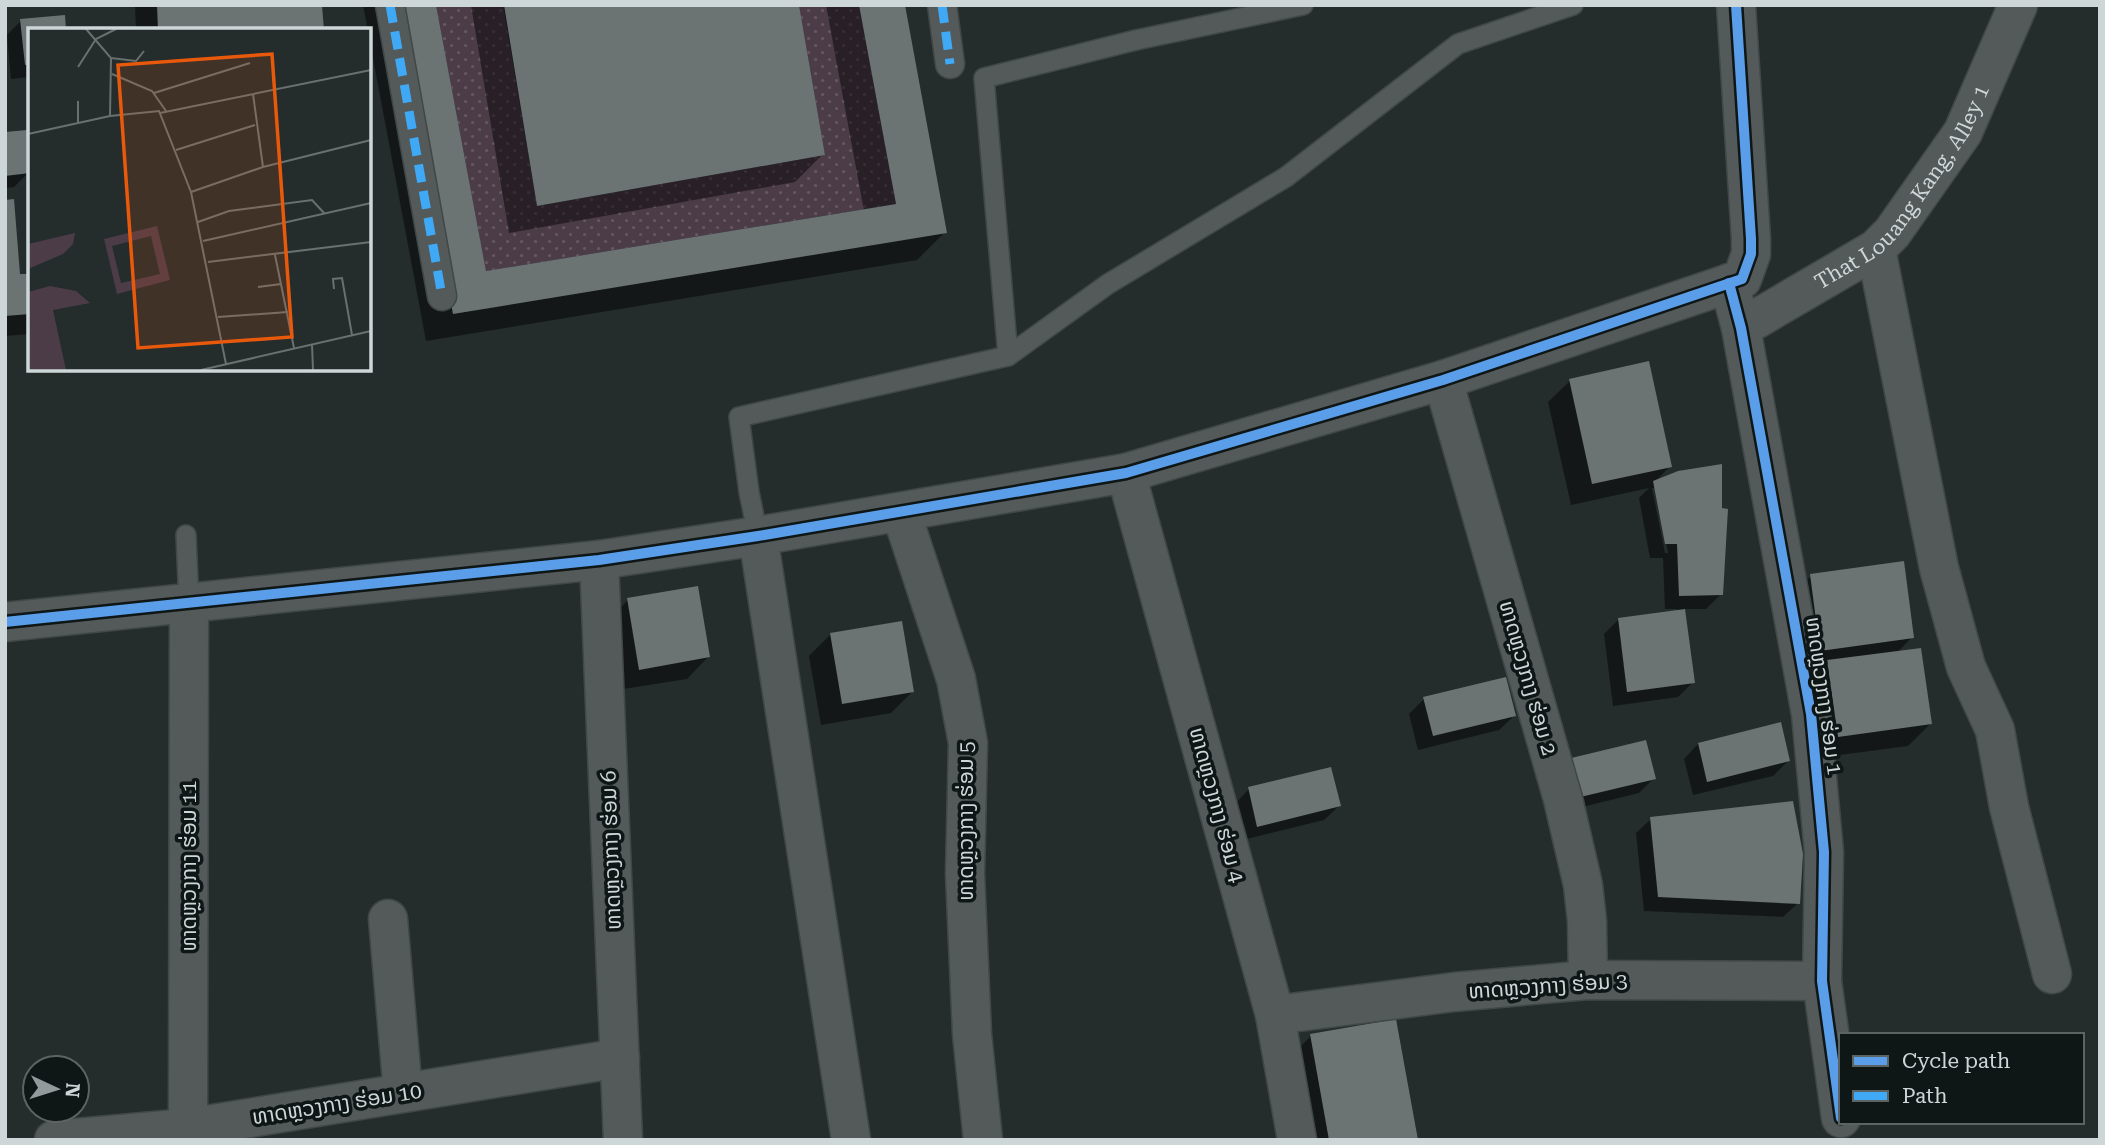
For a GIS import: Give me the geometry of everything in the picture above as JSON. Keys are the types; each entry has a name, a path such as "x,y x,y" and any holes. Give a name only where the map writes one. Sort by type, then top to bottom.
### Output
{"street":[{"path":"390,5 442,296"},
{"path":"942,5 950,64"},
{"path":"5,622 599,560 758,536 1126,473 1443,380 1742,279 1751,254 1736,5"},
{"name":"That Louang Kang, Alley 1","path":"1741,328 1877,249 1892,233 1962,132 2018,5"},
{"path":"1877,249 1939,568 1966,667 1994,730 2012,819 2052,974"},
{"name":"ທາດຫຼວງກາງ ຮ່ອມ 1","path":"1729,283 1741,328 1811,714 1824,852 1822,981 1839,1105"},
{"name":"ທາດຫຼວງກາງ ຮ່ອມ 2","path":"1443,380 1563,799 1583,885 1587,921 1588,980"},
{"name":"ທາດຫຼວງກາງ ຮ່ອມ 4","path":"1126,473 1275,1015 1297,1140"},
{"name":"ທາດຫຼວງກາງ ຮ່ອມ 5","path":"901,512 956,679 968,743 965,874 972,1034 983,1140"},
{"path":"758,536 851,1140"},
{"name":"ທາດຫຼວງກາງ ຮ່ອມ 6","path":"599,560 623,1140"},
{"name":"ທາດຫຼວງກາງ ຮ່ອມ 11","path":"188,1128 189,604"},
{"path":"388,919 403,1093"},
{"name":"ທາດຫຼວງກາງ ຮ່ອມ 3","path":"1275,1015 1454,992 1588,980 1822,981"},
{"name":"ທາດຫຼວງກາງ ຮ່ອມ 10","path":"54,1140 188,1128 620,1058"}],"lane":[{"path":"1008,356 984,78 1136,40 1303,5"},
{"path":"758,536 739,417 1008,356 1108,284 1286,177 1458,44 1573,5"},
{"path":"186,536 189,604"}],"shaded area":[{"path":"436,5 503,5 537,206 825,155 799,5 859,5 896,204 486,271"}],"building":[{"path":"157,5 322,5 324,28 158,28"},
{"path":"396,5 436,5 486,271 896,204 859,5 905,5 947,233 453,314"},
{"path":"504,5 799,5 825,155 537,206"},
{"path":"65,15 66,28 28,28 28,64 25,65 20,19"},
{"path":"27,130 28,173 5,176 5,132"},
{"path":"14,199 20,274 28,274 28,314 5,316 5,200"},
{"path":"1649,361 1672,467 1592,484 1569,379"},
{"path":"1722,464 1722,508 1728,509 1723,595 1679,596 1677,544 1665,544 1653,481 1678,471"},
{"path":"1904,561 1914,638 1820,651 1810,574"},
{"path":"698,586 710,657 639,670 627,598"},
{"path":"1685,609 1695,683 1627,692 1618,618"},
{"path":"902,621 914,692 842,704 830,633"},
{"path":"1921,648 1932,724 1838,737 1827,660"},
{"path":"1506,677 1516,716 1433,736 1423,697"},
{"path":"1781,722 1790,761 1707,782 1698,743"},
{"path":"1646,740 1656,779 1572,799 1563,760"},
{"path":"1331,767 1341,806 1257,827 1248,787"},
{"path":"1793,801 1803,854 1800,904 1658,897 1650,817"},
{"path":"1396,1019 1418,1140 1329,1140 1310,1034"}],"marked path":[{"path":"390,5 442,296"},
{"path":"942,5 950,64"}],"cycle path":[{"path":"5,622 599,560 758,536 1126,473 1443,380 1742,279 1751,254 1751,239 1736,5"},
{"path":"1729,283 1741,328 1811,714 1824,852 1822,981 1839,1104"}]}
